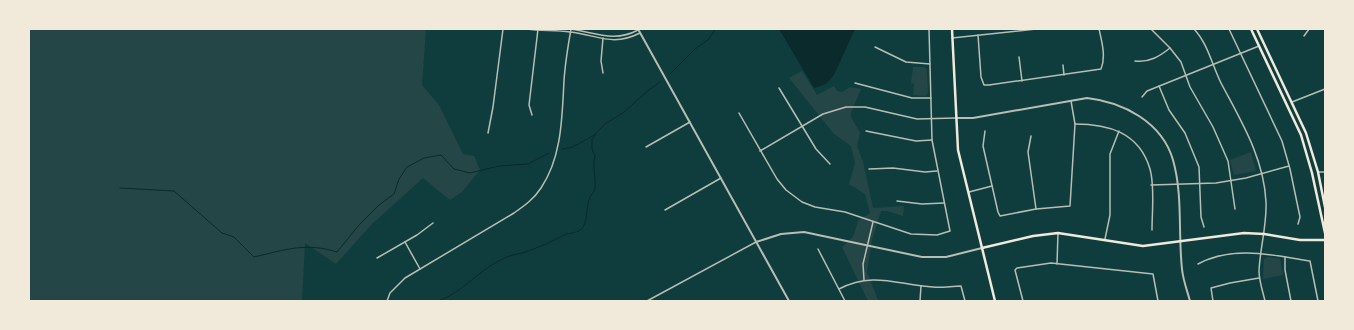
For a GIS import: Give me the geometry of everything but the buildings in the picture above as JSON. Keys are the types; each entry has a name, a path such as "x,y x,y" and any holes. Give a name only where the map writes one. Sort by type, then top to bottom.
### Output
{"main road":[{"path":"952,29 958,150 995,301"},
{"path":"1251,29 1295,120 1305,145 1325,233"},
{"path":"1257,29 1306,133 1318,172 1325,207"},
{"path":"982,248 1033,236 1058,234 1143,246 1180,243 1244,233 1264,234 1300,240 1325,240"}],"street":[{"path":"488,133 493,107 503,29"},
{"path":"527,29 571,30 603,38 622,40 640,33"},
{"path":"739,113 777,179 786,190 802,202 816,207 845,212 917,235 937,235 950,231 932,140 929,29"},
{"path":"952,38 1036,29"},
{"path":"978,35 981,77 984,85 1101,69 1103,64 1103,48 1099,29"},
{"path":"1151,29 1170,48 1181,62 1195,98 1213,127 1228,162 1235,208"},
{"path":"1194,29 1207,48 1257,158 1266,202 1260,278 1265,301"},
{"path":"1229,29 1274,125 1289,166 1300,217 1298,224"},
{"path":"1304,36 1309,29"},
{"path":"532,115 529,105 537,30"},
{"path":"387,301 390,293 405,278 528,203 540,190 547,178 555,158 564,104 564,80 571,30"},
{"path":"603,38 620,37 638,30 788,301"},
{"path":"603,38 601,61 603,73"},
{"path":"1142,97 1148,90 1214,66 1259,46"},
{"path":"875,48 906,62 930,64"},
{"path":"1135,61 1143,62 1161,55 1170,48"},
{"path":"1019,57 1022,81"},
{"path":"1063,65 1064,75"},
{"path":"855,83 912,98 931,98"},
{"path":"1160,86 1169,110 1185,133 1199,167 1201,184 1201,217 1204,227"},
{"path":"779,88 816,149 830,164"},
{"path":"1292,102 1325,89"},
{"path":"760,151 831,110 851,106 865,107 905,118 932,119 973,118 1087,98 1121,105 1138,115 1152,127 1162,140 1172,159 1177,184 1182,269 1190,301"},
{"path":"985,131 984,146 1000,216 1036,209 1070,206 1075,124 1071,101"},
{"path":"646,147 690,122"},
{"path":"1075,124 1096,124 1119,131 1133,142 1143,154 1149,168 1151,184 1152,230"},
{"path":"866,131 916,141 932,140"},
{"path":"1105,240 1110,215 1110,154 1119,131"},
{"path":"1031,136 1028,152 1036,209"},
{"path":"1151,184 1201,184 1261,174 1289,166"},
{"path":"869,169 893,168 925,172 937,170"},
{"path":"1318,172 1325,172"},
{"path":"665,210 721,178"},
{"path":"968,192 992,186"},
{"path":"897,201 922,204 944,203"},
{"path":"864,280 862,264 873,222"},
{"path":"377,258 433,224"},
{"path":"647,301 756,242 782,234 804,232 922,257 946,256 982,248"},
{"path":"1057,264 1058,234"},
{"path":"405,242 420,269"},
{"path":"818,249 845,301"},
{"path":"1198,264 1209,258 1245,253 1262,253 1310,261 1318,301"},
{"path":"1285,257 1285,270 1291,301"},
{"path":"1023,301 1015,270 1017,268 1039,263 1153,274 1158,301"},
{"path":"1213,301 1211,288 1260,278"},
{"path":"839,289 864,280 888,280 934,288 961,286 965,301"},
{"path":"920,301 921,286"}],"shaded area":[{"path":"29,29 426,29 422,85 439,105 463,154 474,156 480,170 462,192 450,200 423,178 372,224 336,264 305,243 302,301 29,301"},
{"path":"779,29 855,29 834,75 826,84 814,88"},
{"path":"913,67 924,67 927,70 928,93 925,96 913,95 914,84 911,83"},
{"path":"802,71 817,95 834,86 837,91 842,92 850,87 861,89 851,113 851,117 860,133 857,146 863,162 873,208 904,206 903,216 887,211 881,211 872,240 867,272 878,300 881,301 868,301 842,247 853,237 858,221 870,213 865,194 849,184 855,163 851,146 834,134 789,78"},
{"path":"1251,152 1256,171 1234,175 1230,160"},
{"path":"1268,257 1280,259 1283,275 1263,279 1264,259"}],"waterway":[{"path":"670,74 695,49 709,39 715,29"},
{"path":"439,301 457,291 498,261 537,248 564,235 577,232 581,229 586,221 588,203 595,189 595,156 592,149 592,139 605,124 624,112 660,82"},
{"path":"562,149 573,147 596,134"},
{"path":"120,188 174,191 222,233 234,237 254,257 305,247 326,249 337,252 359,225 379,205 394,194 399,179 407,167 424,158 441,155 454,169 470,173 499,166 528,164 549,153"}]}
